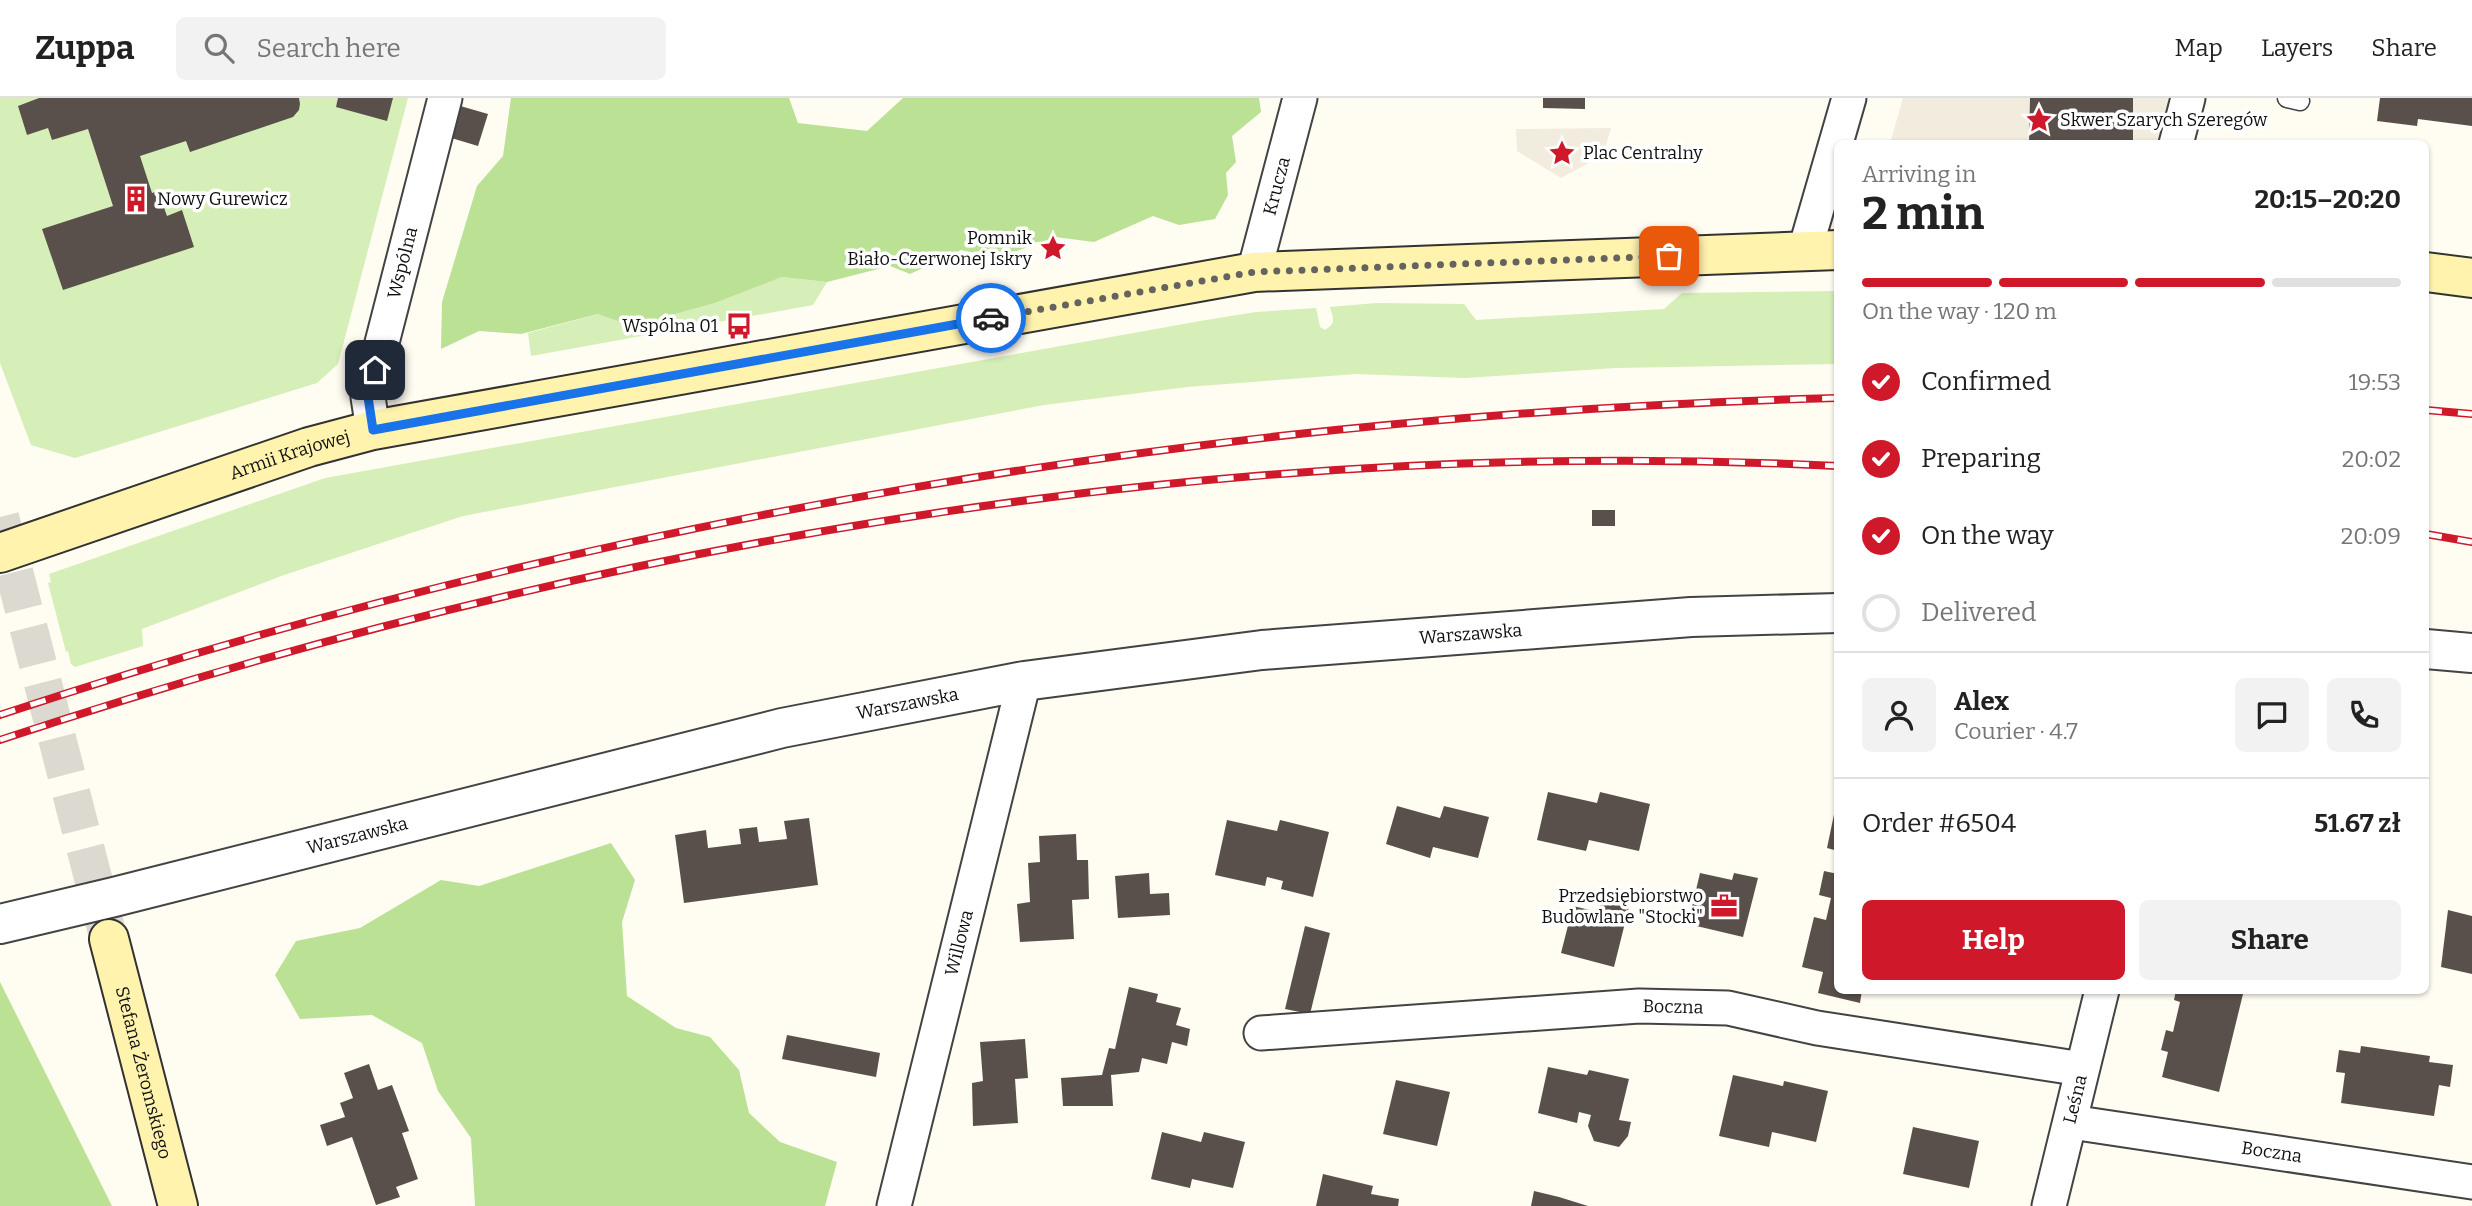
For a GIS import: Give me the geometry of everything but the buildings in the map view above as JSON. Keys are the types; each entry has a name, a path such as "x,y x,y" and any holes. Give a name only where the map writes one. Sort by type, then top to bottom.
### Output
{"main road":[{"name":"Armii Krajowej","path":"0,553 309,447 373,430 1254,272 1821,250"},
{"path":"2429,272 2472,278"},
{"name":"Stefana Żeromskiego","path":"109,939 178,1206"}],"street":[{"name":"Wspólna","path":"373,430 368,397 445,98"},
{"name":"Krucza","path":"1254,272 1300,98"},
{"path":"1841,140 1849,98"},
{"path":"2177,140 2188,98"},
{"path":"1821,250 1834,179"},
{"name":"Warszawska","path":"0,924 782,728 1024,681 1262,650 1690,617 1834,613"},
{"path":"2429,649 2472,653"},
{"name":"Willowa","path":"894,1206 1024,681"},
{"name":"Leśna","path":"2049,1206 2101,994"},
{"name":"Boczna","path":"1261,1033 1639,1006 1728,1008 1817,1028 2082,1069"},
{"name":"Boczna","path":"2071,1122 2472,1182"}],"green space":[{"path":"0,98 408,98 338,364 317,383 75,458 31,445 0,363"},
{"path":"511,98 789,98 798,123 867,131 903,98 1259,98 1261,112 1232,136 1236,162 1226,173 1228,195 1215,219 1179,225 1153,216 1094,242 1055,237 998,258 961,250 910,274 890,266 827,282 782,277 715,303 632,326 598,314 521,334 479,331 441,349 442,302 477,186 503,156"},
{"path":"782,277 827,282 813,305 531,356 528,333 599,314 632,326 715,303"},
{"path":"1834,291 1834,364 1616,368 1465,378 1356,374 1187,387 1044,405 463,516 284,575 142,629 143,646 75,667 71,664 68,651 66,652 48,583 51,582 49,574 325,478 1206,320 1256,312 1316,308 1320,327 1325,330 1333,322 1330,307 1376,303 1464,304 1476,320 1664,309 1682,293"},
{"path":"611,843 635,880 622,922 627,996 676,1028 710,1037 739,1070 749,1113 780,1142 837,1162 825,1206 475,1206 471,1138 438,1091 422,1043 372,1015 300,1019 275,975 296,941 360,928 441,880 479,886"},
{"path":"0,982 112,1206 0,1206"}],"shaded area":[{"name":"Skwer Szarych Szeregów","path":"1903,98 2188,98 2177,140 1891,140"},
{"name":"Plac Centralny","path":"1611,128 1603,155 1561,178 1517,151 1516,129"}],"tunnel":[{"path":"0,517 107,932"}],"railway":[{"path":"0,715 223,645 449,585 677,532 907,489 1138,453 1371,427 1604,408 1834,398"},
{"path":"2429,410 2472,414"},
{"path":"0,740 224,670 449,610 677,559 907,518 1138,487 1370,468 1604,461 1834,466"},
{"path":"2429,535 2472,542"}],"way so far":[{"path":"991,318 1254,272 1669,256"}],"place":[{"name":"Skwer Szarych Szeregów","path":"2039,120"},
{"name":"Plac Centralny","path":"1562,153"},
{"name":"Nowy Gurewicz","path":"136,199"},
{"name":"Pomnik Biało-Czerwonej Iskry","path":"1053,248"},
{"name":"Wspólna 01","path":"739,326"},
{"name":"Przedsiębiorstwo Budowlane \"Stocki\"","path":"1724,906"}],"route":[{"path":"375,370 368,397 373,430 991,318"}]}
